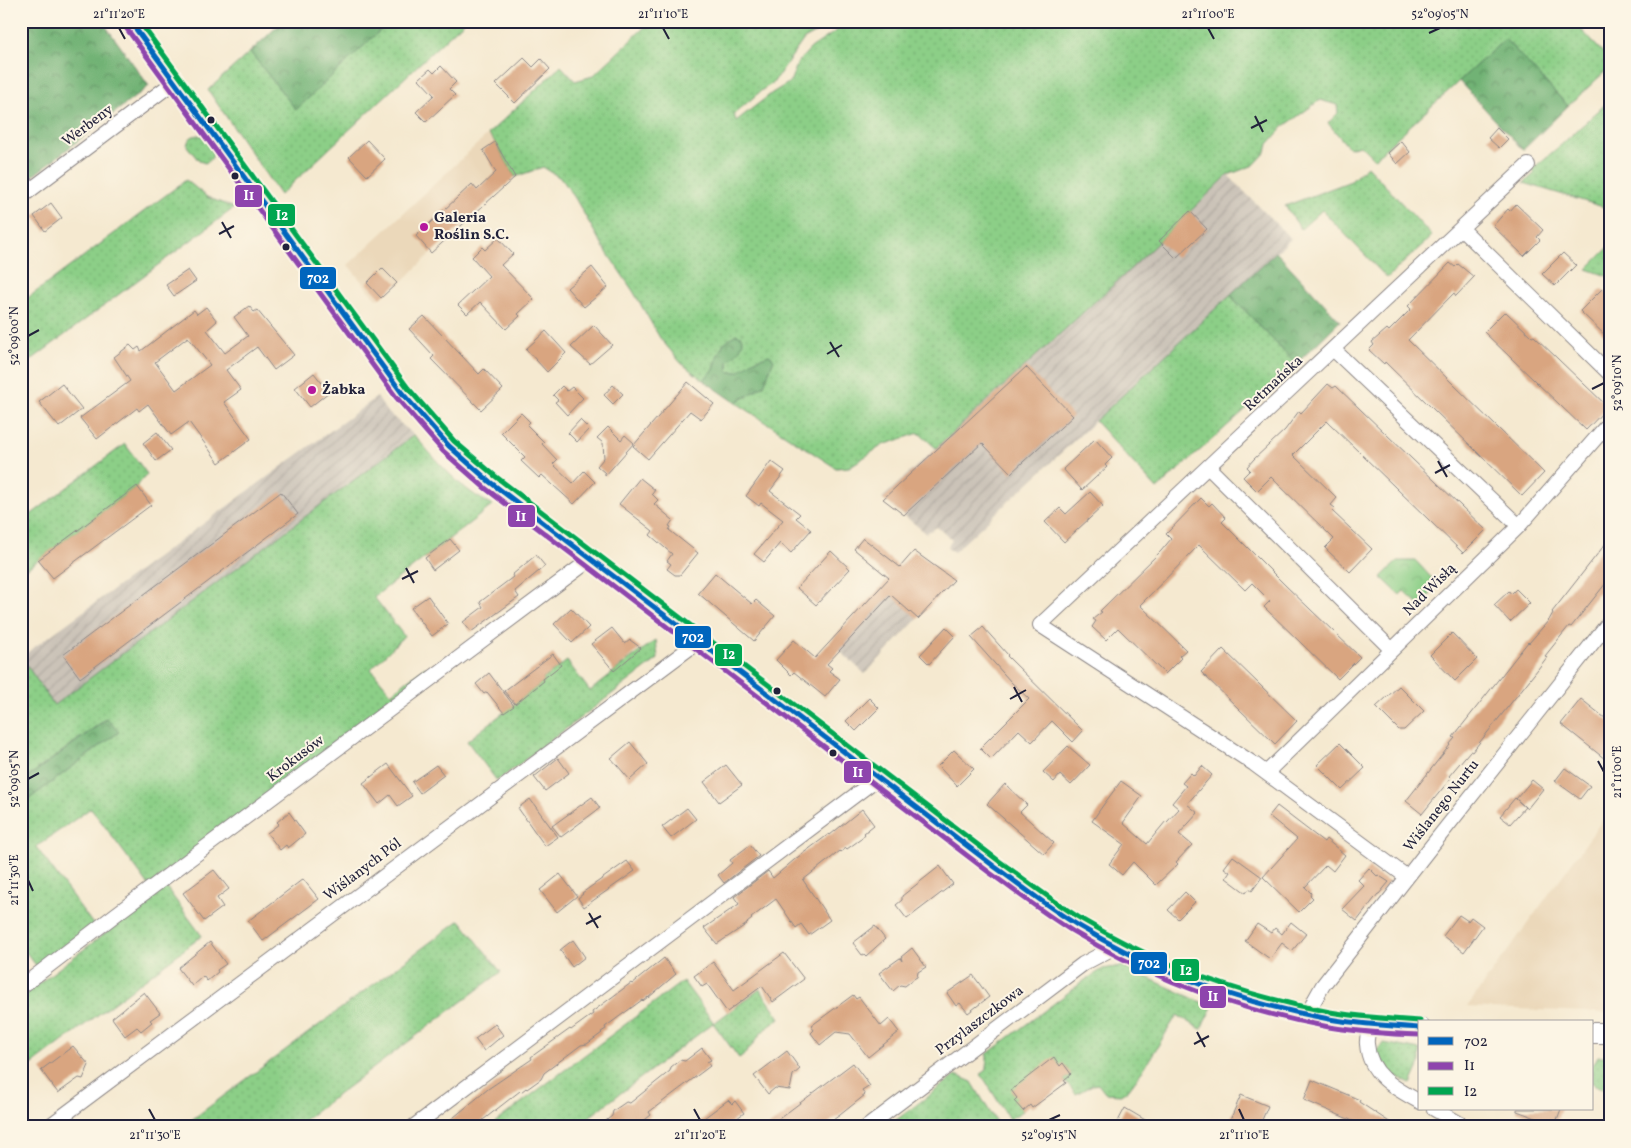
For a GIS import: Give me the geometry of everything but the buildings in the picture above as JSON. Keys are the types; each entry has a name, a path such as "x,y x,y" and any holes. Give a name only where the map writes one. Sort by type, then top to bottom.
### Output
{"main road":[{"path":"130,21 398,387 422,417 473,468 995,867 1059,913 1115,946 1176,975 1227,994 1308,1016 1370,1025 1418,1028"},
{"path":"1594,1032 1610,1033"}],"street":[{"name":"Werbeny","path":"21,197 174,82"},
{"name":"Retmańska","path":"1266,773 1040,626 1528,165"},
{"path":"1462,228 1610,374"},
{"path":"1334,350 1519,526"},
{"name":"Nad Wisłą","path":"1266,773 1519,526 1610,422"},
{"path":"1208,467 1392,650"},
{"name":"Krokusów","path":"21,987 591,559"},
{"name":"Wiślanego Nurtu","path":"1308,1016 1323,985 1406,877 1610,621"},
{"name":"Wiślanych Pól","path":"48,1127 699,641"},
{"path":"1266,773 1406,877"},
{"path":"414,1127 878,778"},
{"name":"Przylaszczkowa","path":"867,1127 1083,964 1115,946"},
{"path":"1370,1025 1366,1042 1368,1053 1376,1071 1395,1088 1418,1101"},
{"path":"1436,1110 1466,1127"}],"shaded area":[{"name":"Galeria Roślin S.C.","path":"488,134 495,142 515,177 431,253 399,285 397,283 381,298 376,299 348,265"},
{"path":"1228,175 1291,239 954,552 947,548 952,540 937,527 926,533 882,498 1124,275"},
{"path":"377,397 386,411 414,435 54,705 21,657"},
{"path":"914,551 954,580 865,674 830,642"},
{"path":"1610,810 1610,1013 1467,1007"}],"green space":[{"path":"21,21 102,21 149,86 21,185"},
{"path":"283,21 390,21 296,110 250,52"},
{"path":"390,21 465,21 280,195 208,90 250,52 296,109"},
{"path":"651,21 829,21 819,31 804,39 773,83 734,114 736,121 772,93 790,82 798,62 811,48 845,25 846,21 1573,21 1610,60 1610,67 1568,106 1505,39 1374,159 1360,145 1349,148 1328,123 1338,113 1337,105 1320,100 1283,127 1268,144 1266,152 1254,165 1228,175 1124,275 936,448 919,433 883,445 849,467 836,468 735,402 746,397 774,359 769,355 753,361 738,372 728,372 728,362 738,351 736,334 724,343 714,370 703,380 681,363 660,338 633,291 602,245 562,179 543,167 515,177 495,142 488,134 561,66 575,81 593,76"},
{"path":"1505,39 1568,106 1523,150 1459,81"},
{"path":"1610,100 1610,209 1524,183 1535,173 1532,169"},
{"path":"198,135 202,136 213,153 210,160 205,163 199,161 187,146 190,138"},
{"path":"1367,166 1432,236 1387,278 1322,210 1301,229 1285,206 1351,181"},
{"path":"186,180 207,197 234,208 30,361 21,350 21,303"},
{"path":"1610,246 1610,277 1587,269"},
{"path":"1276,252 1340,321 1296,364 1230,295"},
{"path":"1230,295 1296,364 1157,489 1095,421"},
{"path":"736,334 741,336 743,342 739,351 728,362 728,372 738,372 753,361 769,355 774,359 764,385 735,402 703,380 714,370 724,343"},
{"path":"414,435 441,465 470,492 493,505 374,597 404,636 371,669 391,693 425,667 430,673 149,886 91,808 36,847 95,927 39,969 21,946 21,805 119,732 106,719 21,782 21,657 54,705"},
{"path":"125,444 147,474 137,486 21,573 21,522"},
{"path":"1398,561 1416,561 1439,586 1419,605 1404,591 1400,595 1381,577"},
{"path":"656,640 658,659 497,781 467,741 567,661 590,691"},
{"path":"107,719 119,732 21,805 21,782"},
{"path":"166,887 202,936 21,1073 21,997"},
{"path":"460,920 501,972 295,1127 182,1127"},
{"path":"1122,966 1212,1007 1201,1029 1177,1015 1143,1070 1128,1090 1122,1094 1105,1093 1098,1084 1092,1085 1076,1094 1064,1080 1071,1074 1063,1064 1060,1066 1054,1058 1015,1101 1023,1111 1009,1119 980,1075 987,1070 987,1054 1085,980 1103,969"},
{"path":"683,981 714,1023 760,989 780,1018 762,1032 747,1052 739,1058 713,1023 576,1127 489,1127"},
{"path":"1384,1043 1418,1050 1418,1068 1411,1084 1384,1068 1376,1056"},
{"path":"1598,1056 1610,1056 1610,1093 1594,1084 1594,1063"},
{"path":"956,1075 972,1082 999,1127 887,1127"}],"transit line":[{"name":"702","path":"130,21 402,393 449,446 490,482 995,867 1079,926 1138,958 1231,995 1329,1019 1363,1024 1418,1028"},
{"name":"I2","path":"139,21 408,388 454,441 495,476 999,861 1083,920 1172,965 1234,988 1330,1012 1364,1017 1418,1021"},
{"name":"I1","path":"124,25 396,397 443,451 485,488 990,873 1074,932 1104,949 1165,978 1197,991 1263,1012 1329,1027 1418,1035"}],"place":[{"name":"Galeria Roślin S.C.","path":"424,227"},
{"name":"Żabka","path":"312,390"}]}
